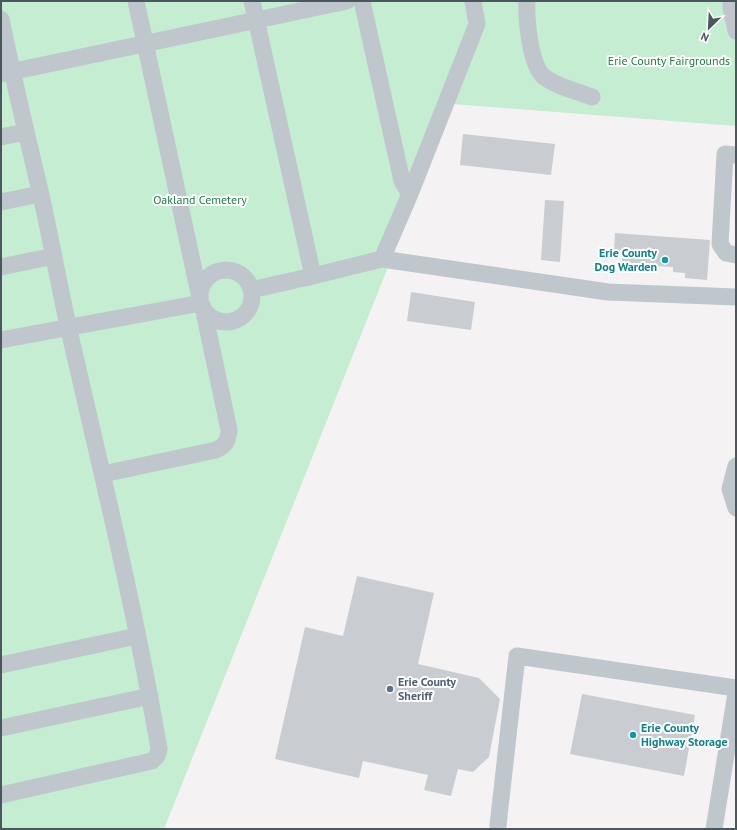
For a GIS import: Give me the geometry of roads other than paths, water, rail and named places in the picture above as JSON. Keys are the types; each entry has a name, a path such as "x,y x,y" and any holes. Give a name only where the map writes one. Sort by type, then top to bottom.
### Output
{"lane":[{"path":"103,474 216,450 224,446 228,439 229,430 136,1"},
{"path":"252,1 313,276"},
{"path":"6,73 346,1"},
{"path":"362,1 402,181 410,194"},
{"path":"382,259 410,194 477,24 473,1"},
{"path":"527,1 527,23 533,54 539,71 556,83 592,97"},
{"path":"731,1 736,31"},
{"path":"1,19 6,73 26,132 69,329 103,474 150,696 159,749 157,756 152,761 1,795"},
{"path":"1,137 26,132"},
{"path":"736,155 725,154 720,244 726,253 736,255"},
{"path":"1,202 40,194"},
{"path":"1,267 54,256"},
{"path":"251,290 382,259 608,292 736,298"},
{"path":"227,270 239,274 248,282 251,290 252,298 246,313 232,322 215,320 208,314 201,303 201,290 205,282 211,275 219,271 227,270"},
{"path":"1,340 69,329 201,303"},
{"path":"736,466 730,489 736,508"},
{"path":"1,665 137,636"},
{"path":"498,825 517,656 736,688"},
{"path":"714,829 736,694"},
{"path":"1,728 150,696"}],"place":[{"name":"Erie County Dog Warden","path":"665,260"},
{"name":"Erie County Sheriff","path":"390,689"},
{"name":"Erie County Highway Storage","path":"633,735"}],"park label":[{"name":"Erie County Fairgrounds","path":"669,61"},
{"name":"Oakland Cemetery","path":"200,200"}]}
